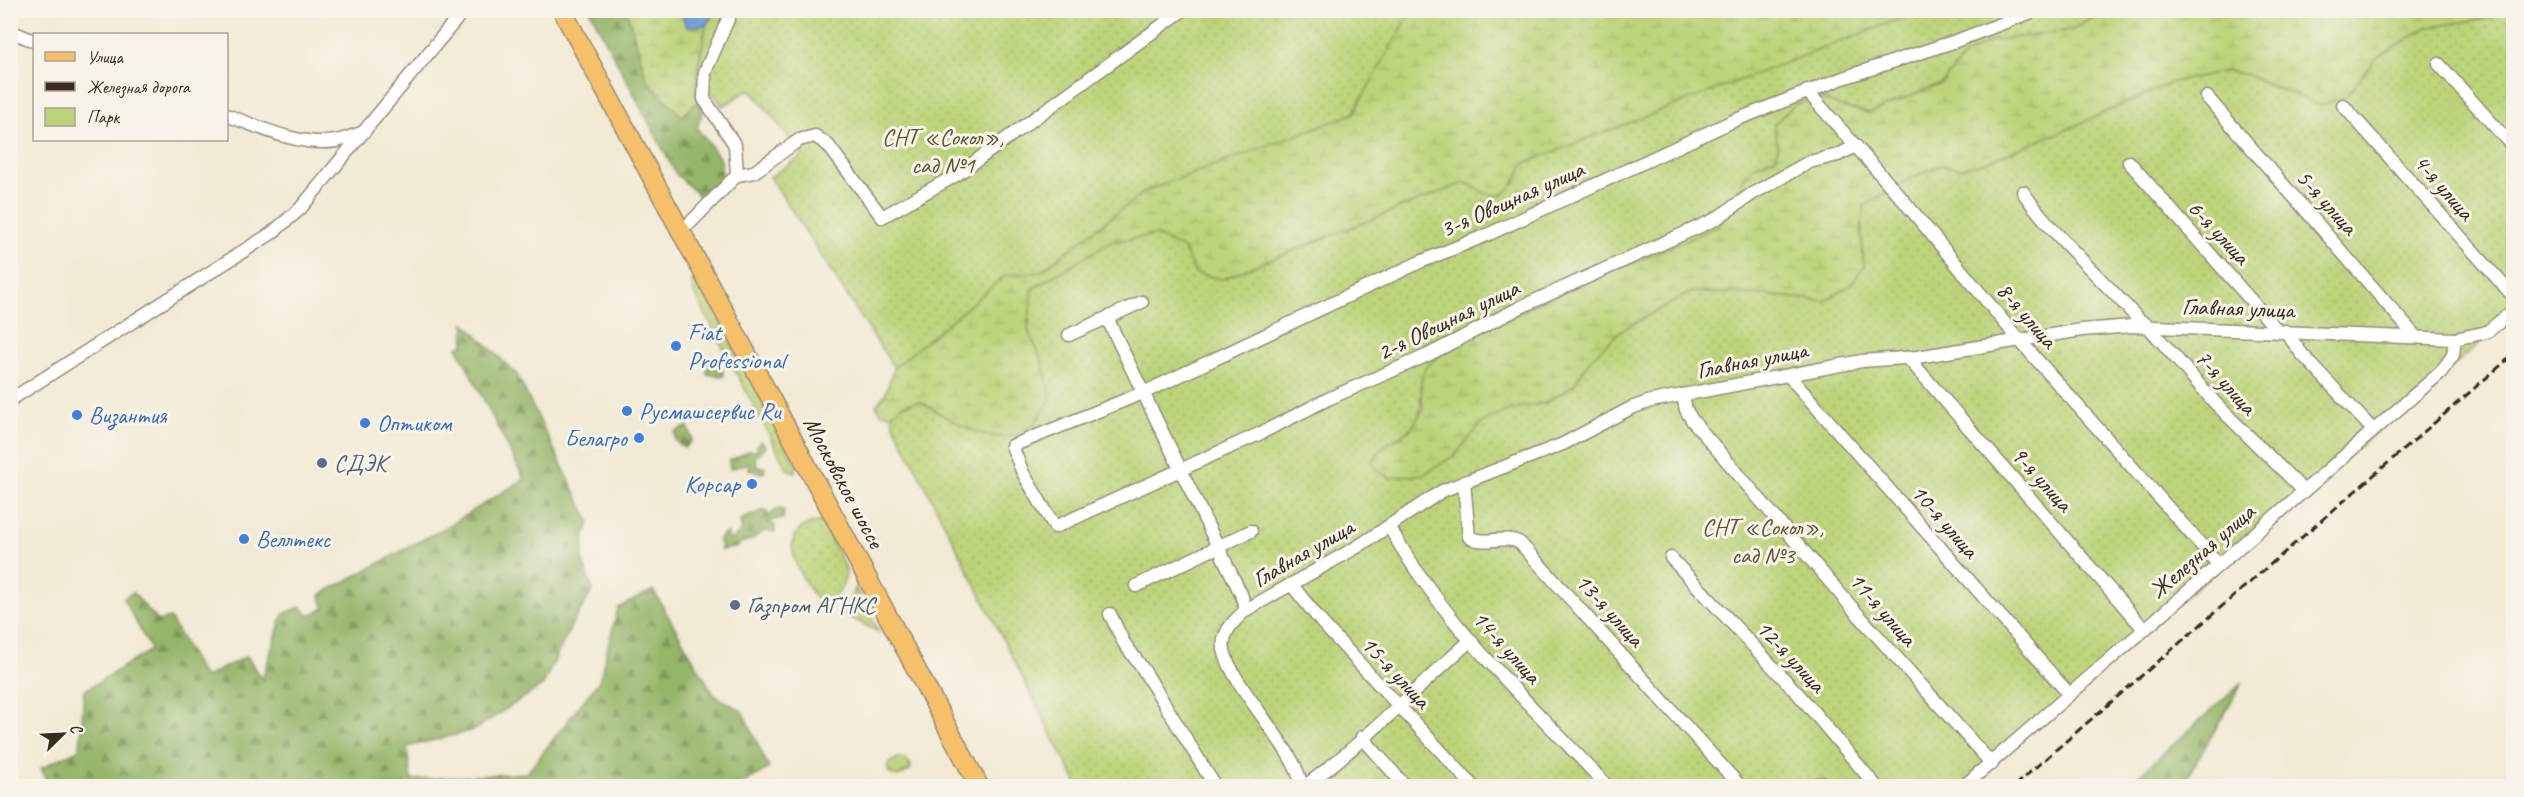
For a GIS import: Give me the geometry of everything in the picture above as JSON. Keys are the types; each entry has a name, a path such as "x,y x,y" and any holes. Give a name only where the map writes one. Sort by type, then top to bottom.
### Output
{"main road":[{"name":"Московское шоссе","path":"562,10 979,786"},
{"name":"Московское шоссе","path":"577,10 991,786"}],"street":[{"path":"10,400 272,233 300,209 464,10"},
{"path":"732,10 705,72 704,99 735,145 737,175"},
{"path":"690,223 737,175 754,172 800,140 815,136 828,145 882,217 958,174 1183,10"},
{"name":"3-я Овощная улица","path":"1056,527 1023,473 1012,446 1145,392 1420,262 1487,235 1733,121 1807,91 2037,10"},
{"path":"10,31 33,41"},
{"path":"2439,64 2514,148"},
{"name":"8-я улица","path":"1807,91 2021,342 2218,564"},
{"name":"5-я улица","path":"2207,97 2415,336"},
{"name":"4-я улица","path":"2343,105 2514,297"},
{"path":"228,116 279,134 312,141 336,141 365,132"},
{"name":"2-я Овощная улица","path":"1056,527 1428,355 1523,306 1714,219 1752,194 1809,162 1838,155 1856,146"},
{"name":"6-я улица","path":"2128,162 2373,430"},
{"name":"7-я улица","path":"2023,192 2039,215 2077,258 2138,320 2147,325 2216,404 2304,491"},
{"path":"1069,335 1142,302"},
{"name":"Главная улица","path":"1303,786 1296,770 1252,703 1223,647 1227,632 1246,610 1357,547 1422,502 1464,482 1563,444 1631,408 1683,395 1862,361 1908,358 2021,342 2082,330 2147,325 2455,339 2487,332 2514,310"},
{"path":"1107,318 1145,392 1241,594 1246,610"},
{"name":"Железная улица","path":"1964,786 2441,372 2453,355 2455,339"},
{"name":"9-я улица","path":"1908,358 2144,629"},
{"name":"10-я улица","path":"1789,376 2069,694"},
{"name":"11-я улица","path":"1683,395 1686,410 1692,420 1854,610 1992,764"},
{"name":"13-я улица","path":"1464,482 1469,537 1476,541 1513,539 1521,543 1740,786"},
{"name":"14-я улица","path":"1389,526 1409,562 1470,641 1606,786"},
{"path":"1136,586 1251,531"},
{"name":"12-я улица","path":"1671,558 1800,696 1876,786"},
{"name":"15-я улица","path":"1291,584 1323,624 1473,786"},
{"path":"1110,614 1124,643 1143,669 1215,786"},
{"path":"1303,786 1346,755 1362,737 1470,641"},
{"path":"1362,737 1405,786"},
{"path":"1809,786 1822,783 1836,786"}],"green space":[{"path":"1412,10 1920,11 1527,162 1512,186 1503,194 1488,194 1463,183 1222,279 1195,273 1184,249 1155,235 1110,242 1032,289 1028,330 1043,363 1051,398 1030,428 1016,435 1002,437 987,435 958,424 920,401 903,405 892,414 881,413 876,405 885,395 894,368 1005,276 1040,272 1146,191 1353,114"},
{"path":"590,11 627,11 647,80 682,116 698,101 703,110 697,128 721,160 722,187 707,203 676,174"},
{"path":"627,11 680,11 687,26 706,25 697,73 698,101 682,116 647,80"},
{"name":"СНТ «Сокол», сад №1","path":"716,11 1412,11 1353,114 1146,191 1040,272 1005,276 894,368 770,177 803,155 750,89 723,106 697,73 706,25"},
{"name":"СНТ «Сокол», сад №3","path":"1920,11 2104,11 2072,30 1990,41 1964,56 1942,83 1870,113 1841,107 1822,98 1774,124 1778,147 1776,157 1754,166 1744,178 1733,205 1718,226 1462,336 1421,384 1421,408 1415,423 1383,447 1454,456 1484,421 1511,409 1545,403 1573,386 1591,359 1620,331 1691,292 1758,294 1824,301 1864,267 1861,234 1864,206 1909,179 1939,166 1962,168 2061,132 2173,82 2226,71 2248,75 2282,91 2348,95 2375,59 2427,27 2490,18 2495,11 2513,11 2513,314 1966,786 1078,786 893,423 892,414 903,405 920,401 953,421 1043,363 1028,330 1032,289 1110,242 1155,235 1184,249 1195,273 1222,279 1463,183 1474,184 1484,193 1516,183 1518,170 1526,162"},
{"path":"2104,11 2495,11 2490,18 2427,27 2375,59 2348,95 2321,106 2248,75 2226,71 2173,82 2061,132 1985,162 1962,168 1939,166 1909,179 1864,206 1861,234 1864,267 1850,286 1824,301 1758,294 1691,292 1620,331 1591,359 1573,386 1545,403 1511,409 1484,421 1454,456 1424,474 1390,478 1377,471 1372,461 1383,447 1410,430 1423,410 1421,384 1424,369 1462,336 1718,226 1733,205 1744,178 1754,166 1776,157 1778,147 1774,124 1794,105 1822,98 1841,107 1870,113 1942,83 1964,56 1990,41 2072,30"},
{"path":"697,279 797,467 795,472 787,469 693,290 692,280"},
{"path":"465,323 517,375 590,522 582,556 593,590 573,622 543,685 474,730 407,747 411,780 527,773 599,681 618,608 653,590 714,695 742,711 769,768 739,786 49,786 41,768 80,749 84,691 151,650 123,598 133,593 158,621 170,618 204,678 247,656 262,680 283,614 301,607 309,616 325,608 320,595 450,525 524,479 457,347 464,344"},
{"path":"715,361 720,363 724,376 707,374 707,369"},
{"path":"688,426 692,440 684,448 675,441 675,432"},
{"path":"761,441 766,447 755,457 757,467 765,467 764,473 749,470 749,463 730,469 729,461 749,451 757,451 757,445"},
{"path":"778,508 784,511 783,519 776,519 769,523 775,526 775,532 764,531 751,540 740,543 738,547 721,550 719,540 722,535 728,533 728,539 732,539 742,531 740,520 765,510 769,516"},
{"path":"817,522 823,523 846,569 840,590 832,599 823,604 819,602 805,581 794,557 792,545 795,535 803,527"},
{"path":"856,588 879,632 841,613"},
{"path":"2243,682 2182,786 2127,786"},
{"path":"898,758 906,759 911,765 910,770 898,777 889,773 887,768 889,763"}],"water":[{"path":"680,11 716,11 706,25 687,27"}],"railway":[{"path":"2014,786 2514,354"}],"place":[{"name":"Fiat Professional","path":"676,346"},
{"name":"Русмашсервис Ru","path":"627,411"},
{"name":"Византия","path":"77,415"},
{"name":"Оптиком","path":"365,423"},
{"name":"Белагро","path":"639,438"},
{"name":"СДЭК","path":"322,463"},
{"name":"Корсар","path":"752,484"},
{"name":"Веллтекс","path":"244,539"},
{"name":"Газпром АГНКС","path":"735,605"}]}
